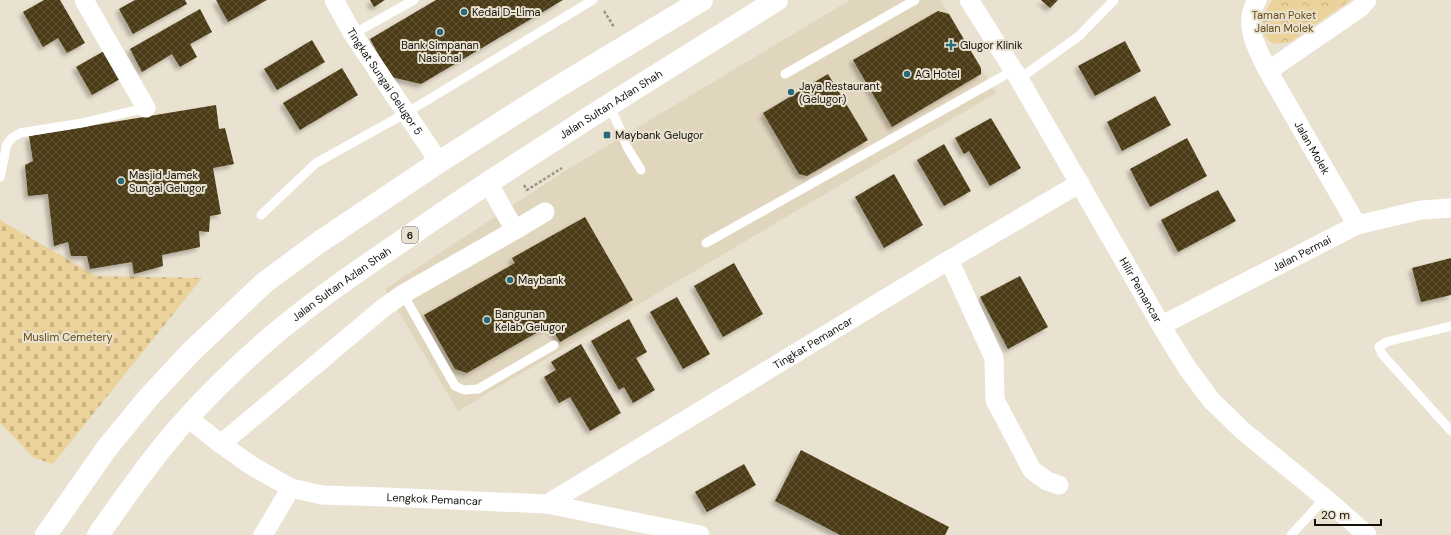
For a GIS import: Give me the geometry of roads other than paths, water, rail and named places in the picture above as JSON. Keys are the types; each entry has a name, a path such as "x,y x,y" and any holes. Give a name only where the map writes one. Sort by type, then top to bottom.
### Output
{"highway":[{"path":"46,535 107,448 143,403 169,374 264,283 318,243 439,162 556,88 702,0"},
{"name":"Jalan Sultan Azlan Shah","path":"98,535 138,479 165,444 188,418 224,380 264,343 305,309 349,277 488,182 777,0"}],"street":[{"path":"84,0 146,108"},
{"name":"Tingkat Sungai Gelugor 5","path":"334,0 353,34 439,162"},
{"name":"Hilir Pemancar","path":"969,0 1016,74 1188,369 1212,400 1243,431 1367,535"},
{"name":"Jalan Molek","path":"1257,0 1252,12 1252,35 1268,71 1358,225"},
{"path":"1268,71 1360,8 1367,0"},
{"path":"488,182 515,230"},
{"name":"Tingkat Pemancar","path":"547,504 949,260 1080,183"},
{"name":"Jalan Permai","path":"1162,325 1358,225 1421,210 1451,208"},
{"path":"221,444 382,308 403,294 546,212"},
{"path":"949,260 994,358 995,400 1032,470 1047,481 1059,484"},
{"name":"Lengkok Pemancar","path":"188,418 252,466 291,488 322,495 547,504 700,535"},
{"path":"263,535 291,488"}],"lane":[{"path":"353,34 414,0"},
{"path":"785,74 915,0"},
{"path":"706,243 1016,74 1079,36 1114,0"},
{"path":"261,216 316,163 406,113 588,2"},
{"path":"609,105 627,146 641,170"},
{"path":"0,177 7,144 12,138 20,133 82,123 146,108"},
{"path":"403,294 455,386 464,390 478,389 554,345"},
{"path":"1451,326 1386,342 1379,348 1382,354 1451,431"},
{"path":"1291,535 1324,498"}],"place":[{"name":"Kedai D-Lima","path":"464,12"},
{"name":"Bank Simpanan Nasional","path":"440,32"},
{"name":"Glugor Klinik","path":"951,45"},
{"name":"AG Hotel","path":"907,74"},
{"name":"Jaya Restaurant (Gelugor)","path":"791,92"},
{"name":"Maybank Gelugor","path":"607,135"},
{"name":"Masjid Jamek Sungai Gelugor","path":"121,181"},
{"name":"Maybank","path":"510,280"},
{"name":"Bangunan Kelab Gelugor","path":"487,320"}],"park label":[{"name":"Taman Poket Jalan Molek","path":"1284,21"},
{"name":"Muslim Cemetery","path":"68,337"}]}
